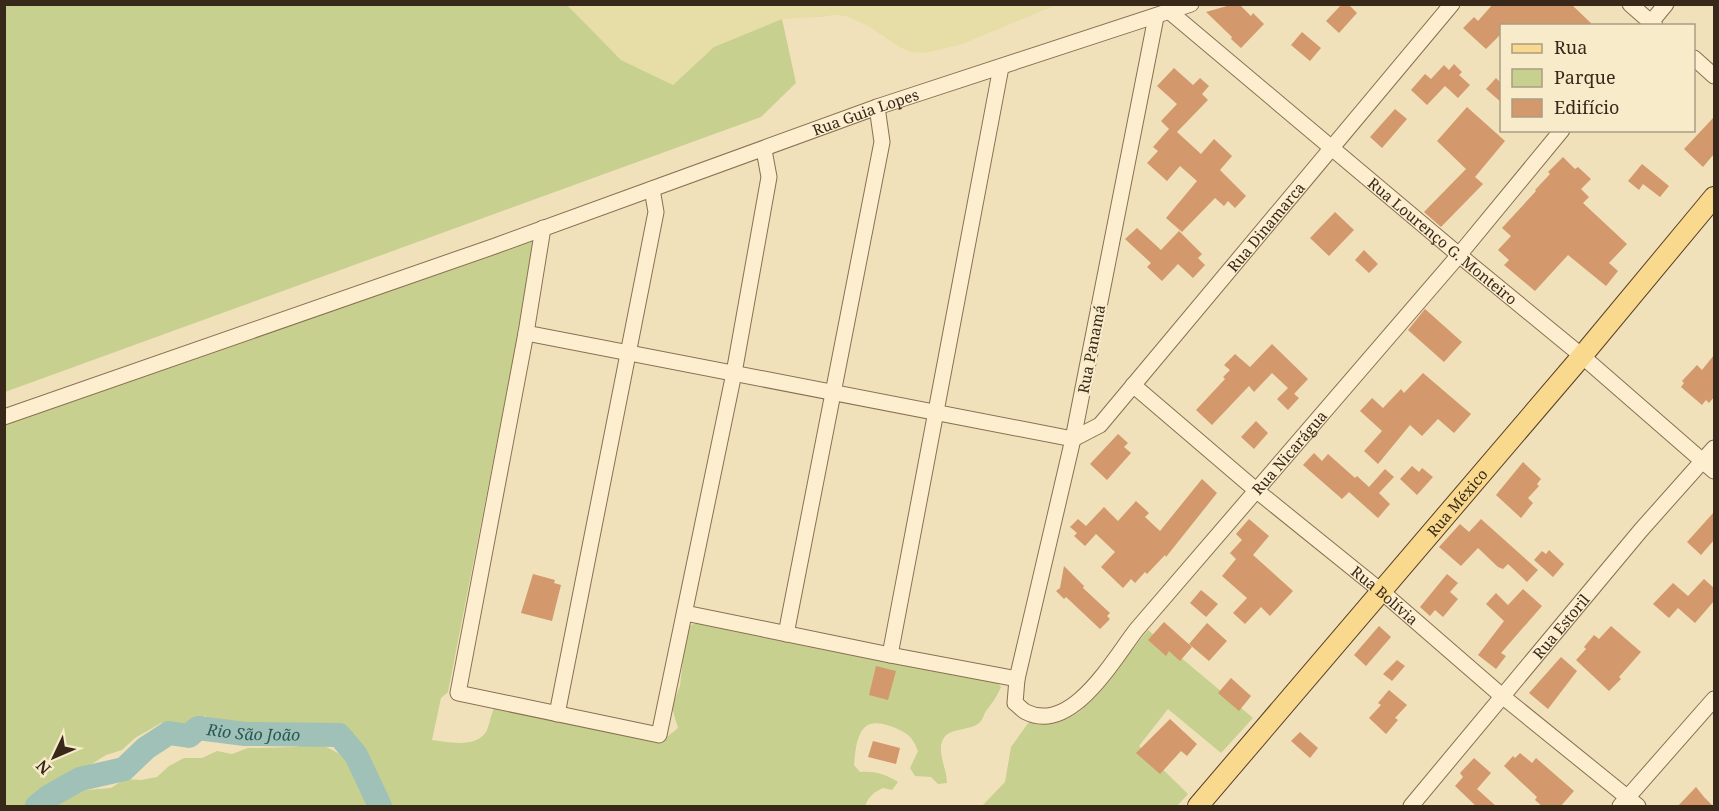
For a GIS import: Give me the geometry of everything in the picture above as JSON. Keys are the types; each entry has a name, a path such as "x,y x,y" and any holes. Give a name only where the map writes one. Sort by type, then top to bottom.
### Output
{"main road":[{"name":"Rua México","path":"1198,807 1582,356 1714,197"}],"street":[{"name":"Rua Guia Lopes","path":"4,417 764,150 877,107 1191,4"},
{"name":"Rua Dinamarca","path":"1073,439 1100,425 1452,4"},
{"path":"1630,4 1652,24 1666,4"},
{"name":"Rua Lourenço G. Monteiro","path":"1163,14 1333,148 1582,356 1709,466"},
{"name":"Rua Panamá","path":"1017,679 1073,439 1163,14"},
{"path":"1695,59 1714,76"},
{"path":"890,655 1001,67"},
{"path":"786,634 882,142 877,107"},
{"name":"Rua Nicarágua","path":"1017,679 1015,703 1026,712 1055,715 1068,709 1093,687 1137,629 1459,255 1560,132"},
{"path":"543,228 526,333 458,693 659,735 734,373 769,177 764,150"},
{"path":"557,714 656,212 652,189"},
{"path":"526,333 1073,439"},
{"name":"Rua Bolívia","path":"1133,385 1257,491 1381,591 1629,804"},
{"name":"Rua Estoril","path":"1411,807 1641,530 1709,466 1714,448"},
{"path":"685,613 1017,679"},
{"path":"1629,804 1714,699"}],"shaded area":[{"path":"567,5 1056,5 960,45 924,53 901,48 868,26 846,16 782,19 714,47 673,85 621,60"}],"green space":[{"path":"5,4 567,5 621,60 673,85 714,47 782,19 796,83 761,117 5,392"},
{"path":"530,239 535,247 448,692 441,698 432,740 462,743 477,740 487,730 495,706 663,740 678,728 673,703 680,686 686,633 691,625 700,622 995,679 1001,687 980,722 974,726 951,732 943,739 941,751 947,783 938,784 931,777 915,776 910,768 918,751 911,738 892,727 874,723 861,731 856,746 854,765 860,772 880,774 898,782 892,790 883,788 874,793 865,806 385,806 360,747 342,729 329,726 309,728 241,725 205,716 188,728 161,723 135,738 122,750 106,755 65,781 32,806 5,806 4,425"},
{"path":"1148,630 1253,718 1221,753 1168,709 1139,746 1188,794 1177,806 982,806 1005,782 1011,747 1029,722 1067,719 1079,712"},
{"path":"312,743 325,746 345,758 360,774 376,806 42,806 47,800 62,792 111,788 125,779 141,780 157,777 169,766 184,758 202,758 217,751 232,754 248,748 296,747"}],"building":[{"path":"1239,4 1251,16 1253,13 1264,24 1241,48 1206,12"},
{"path":"1342,4 1348,4 1357,13 1339,33 1326,21"},
{"path":"1493,4 1571,4 1592,24 1500,24 1500,35 1486,49 1463,28 1474,17 1478,21"},
{"path":"1302,32 1321,48 1310,61 1291,45"},
{"path":"1454,64 1462,72 1459,75 1470,85 1458,98 1445,86 1427,105 1411,90 1425,74 1431,79 1444,65 1449,70"},
{"path":"1174,68 1193,85 1200,78 1209,86 1202,94 1208,100 1177,132 1201,154 1214,139 1232,156 1220,170 1246,196 1235,208 1228,201 1224,206 1215,198 1182,232 1166,218 1197,181 1180,166 1167,181 1147,163 1158,151 1153,147 1169,129 1161,121 1177,104 1157,86"},
{"path":"1496,78 1500,82 1500,101 1486,89"},
{"path":"1467,107 1505,141 1475,177 1483,184 1441,227 1424,212 1466,169 1437,141"},
{"path":"1395,109 1407,119 1382,148 1370,137"},
{"path":"1714,117 1714,154 1703,167 1684,149"},
{"path":"1563,157 1575,169 1578,167 1591,179 1581,189 1589,197 1583,203 1627,244 1609,263 1618,271 1606,286 1568,255 1535,291 1504,265 1509,260 1498,250 1511,236 1502,228"},
{"path":"1642,164 1669,186 1660,197 1643,184 1639,190 1628,181"},
{"path":"1335,212 1354,230 1329,256 1310,238"},
{"path":"1137,228 1161,250 1179,231 1202,254 1198,258 1205,265 1193,278 1178,264 1162,281 1147,267 1151,263 1125,239"},
{"path":"1364,250 1378,264 1369,273 1355,260"},
{"path":"1425,309 1462,342 1444,362 1408,330"},
{"path":"1272,344 1308,379 1294,394 1299,398 1288,410 1277,399 1288,388 1272,373 1254,392 1249,386 1212,425 1196,410 1225,379 1223,377 1230,370 1224,365 1235,354 1250,367"},
{"path":"1714,355 1714,397 1709,403 1706,400 1702,405 1681,387 1684,383 1682,381 1697,365 1702,370"},
{"path":"1423,373 1471,414 1454,433 1438,419 1422,436 1410,425 1378,464 1364,451 1382,431 1360,411 1372,398 1383,408 1401,389 1404,393"},
{"path":"1256,421 1268,433 1254,449 1241,437"},
{"path":"1118,434 1128,443 1124,447 1131,453 1107,480 1090,464"},
{"path":"1314,453 1322,461 1328,454 1369,487 1385,469 1394,477 1379,493 1390,504 1378,518 1349,492 1342,499 1303,465"},
{"path":"1523,462 1541,479 1537,484 1539,486 1528,498 1533,503 1521,518 1496,495"},
{"path":"1412,466 1419,472 1422,468 1433,477 1417,495 1400,479"},
{"path":"1202,479 1217,493 1166,557 1165,555 1135,583 1131,579 1123,588 1101,567 1115,552 1096,534 1085,546 1074,536 1077,533 1070,527 1078,519 1086,526 1104,507 1118,521 1136,501 1149,513 1145,517 1160,531"},
{"path":"1714,512 1714,540 1701,555 1687,542"},
{"path":"1249,519 1269,536 1253,555 1293,591 1270,616 1261,607 1245,624 1233,613 1247,598 1222,576 1236,559 1230,553 1242,540 1236,534"},
{"path":"1481,519 1538,570 1527,582 1508,564 1503,569 1498,567 1478,548 1461,566 1439,547 1460,524 1469,532"},
{"path":"1549,550 1564,564 1553,577 1534,560 1542,551 1546,554"},
{"path":"1064,566 1084,586 1083,588 1110,613 1107,616 1110,619 1100,629 1066,597 1064,599 1056,591 1060,588"},
{"path":"533,574 555,580 554,583 561,585 552,621 521,613"},
{"path":"1447,574 1458,583 1450,592 1458,599 1443,617 1435,610 1430,616 1420,607"},
{"path":"1704,579 1714,588 1714,601 1695,623 1678,608 1669,618 1653,604 1673,583 1688,596"},
{"path":"1523,589 1542,606 1501,653 1506,656 1496,669 1478,655 1504,621 1486,604 1496,593 1508,605"},
{"path":"1201,590 1218,604 1206,617 1190,603"},
{"path":"1164,622 1192,647 1180,661 1169,651 1166,656 1148,640"},
{"path":"1207,623 1227,641 1209,661 1189,644"},
{"path":"1379,626 1391,637 1366,666 1354,655"},
{"path":"1611,626 1641,652 1609,691 1576,660 1594,635 1599,639"},
{"path":"1561,657 1577,671 1548,709 1529,693"},
{"path":"1397,660 1405,666 1392,681 1383,674"},
{"path":"876,666 896,671 888,700 869,695"},
{"path":"1231,678 1251,696 1239,711 1218,693"},
{"path":"1389,690 1407,705 1395,718 1398,720 1386,734 1369,718 1381,705 1378,703"},
{"path":"1170,719 1197,744 1187,756 1181,751 1160,774 1136,753"},
{"path":"1300,732 1318,748 1310,758 1291,741"},
{"path":"873,741 900,748 896,764 868,757"},
{"path":"1520,753 1532,763 1536,758 1574,791 1560,807 1543,807 1535,800 1537,797 1504,766 1513,756 1515,758"},
{"path":"1474,758 1491,773 1477,789 1497,807 1477,807 1455,786 1463,777 1460,773"},
{"path":"1696,787 1714,807 1677,807"}],"waterway":[{"name":"Rio São João","path":"37,806 80,779 124,769 146,748 169,733 189,736 198,728 245,734 339,735 356,755 380,806"}]}
